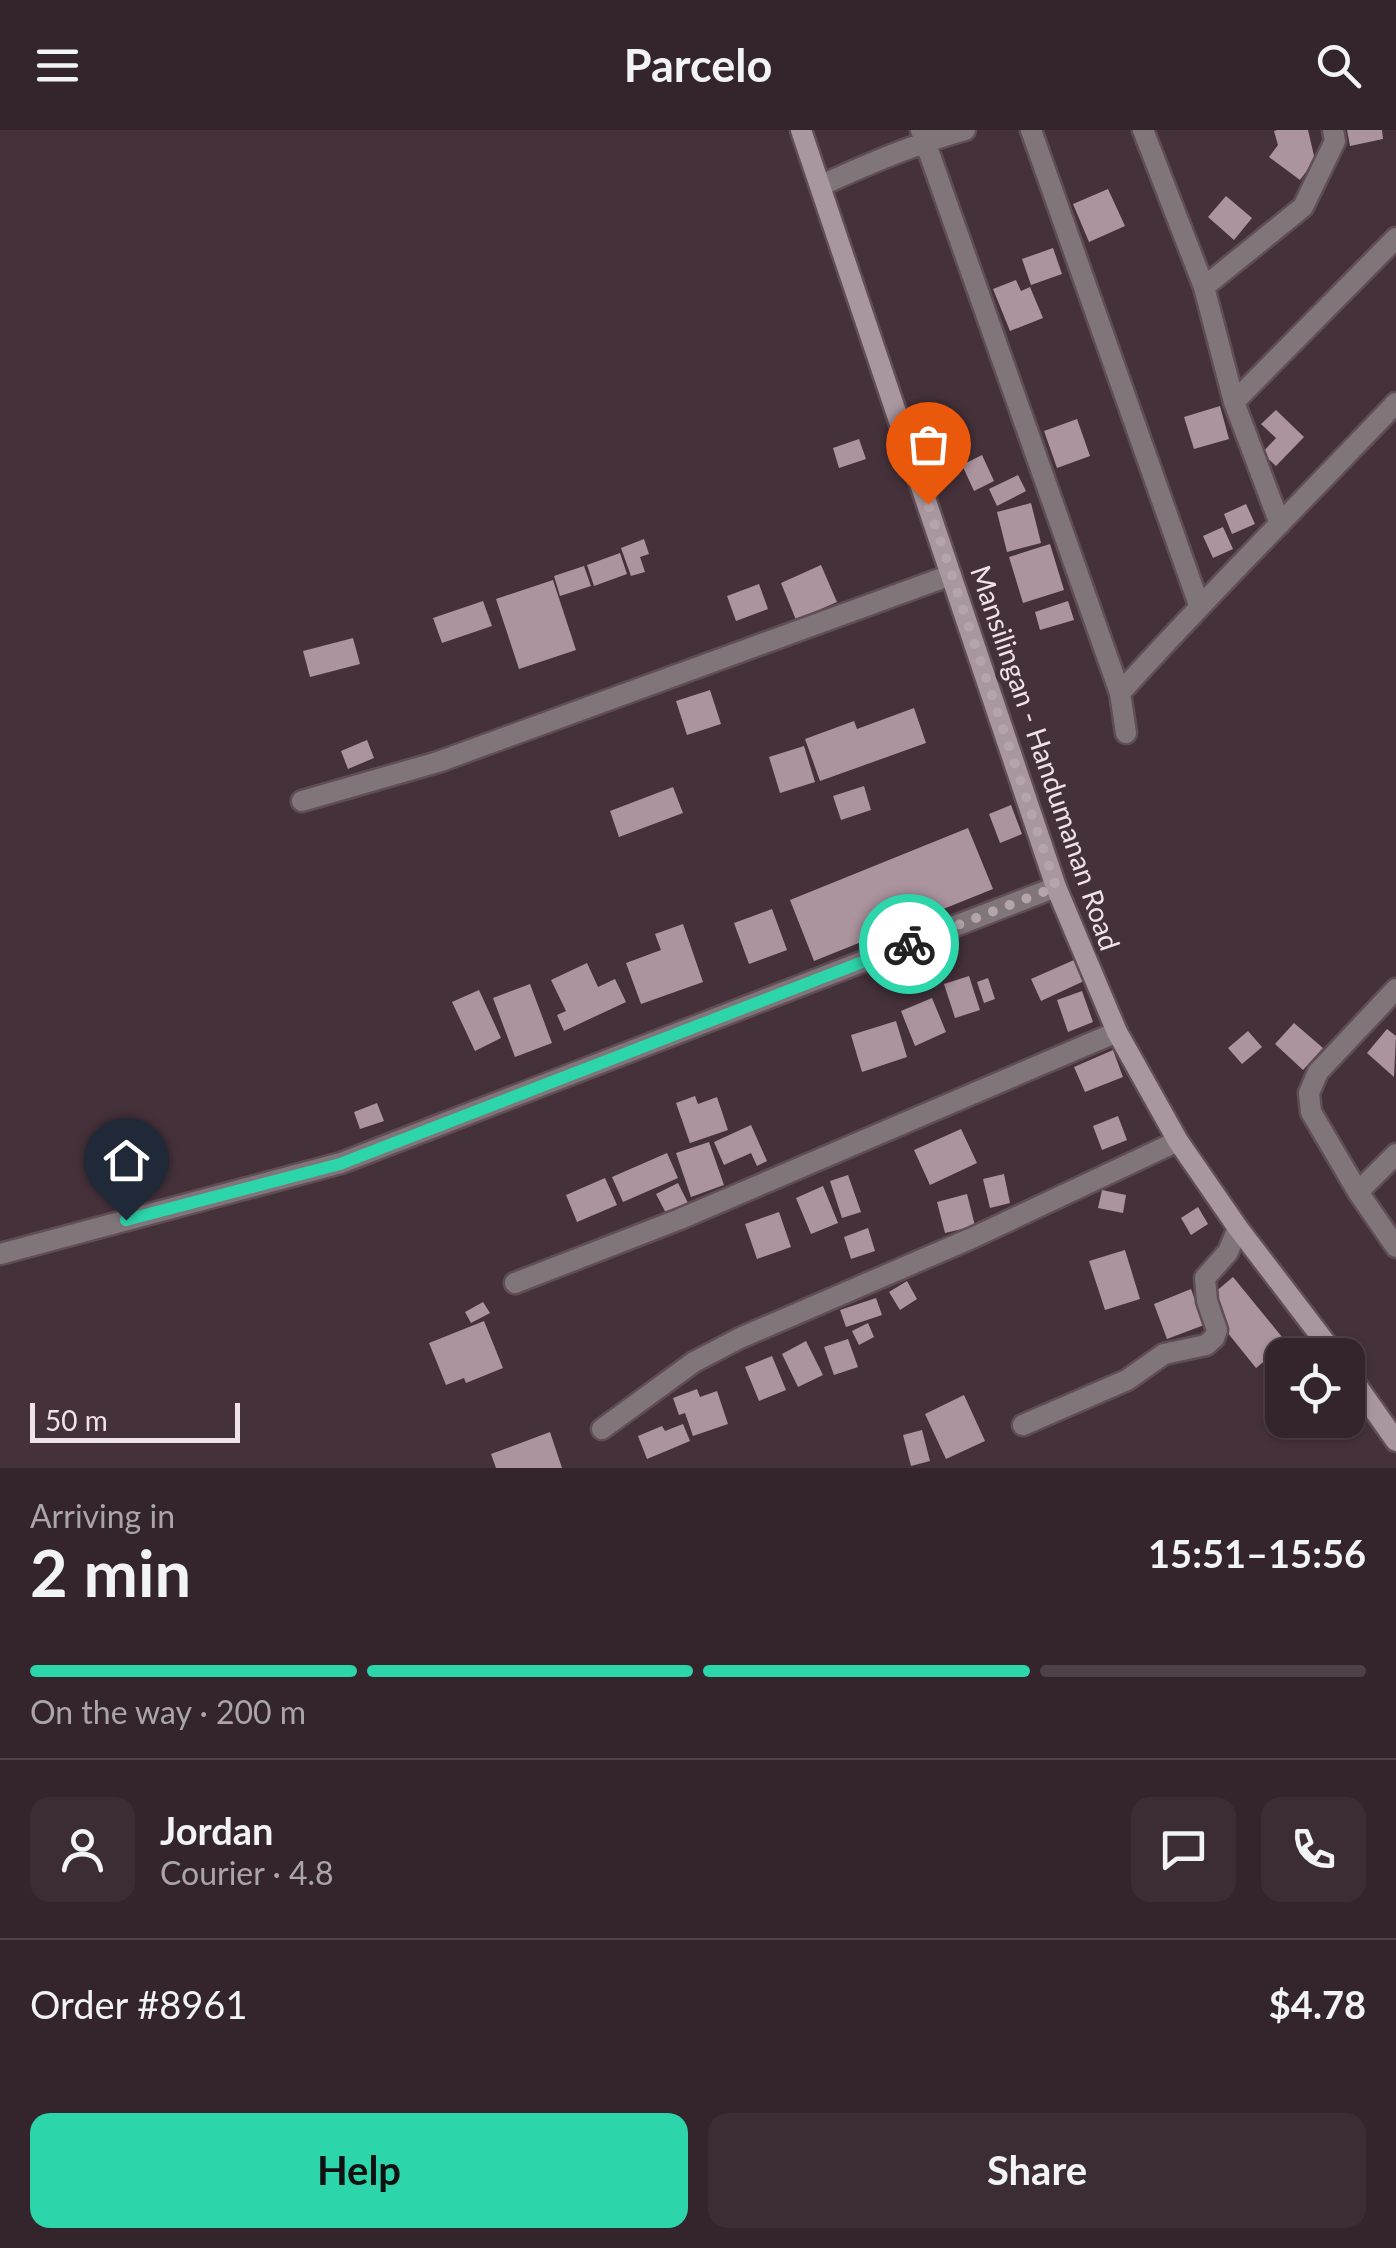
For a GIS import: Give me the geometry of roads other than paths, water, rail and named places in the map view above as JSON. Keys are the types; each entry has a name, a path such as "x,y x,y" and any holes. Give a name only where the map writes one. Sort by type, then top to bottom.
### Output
{"street":[{"name":"Mansilingan - Handumanan Road","path":"801,130 1056,887 1117,1032 1178,1141 1322,1338"},
{"path":"820,186 922,136 964,130"},
{"path":"1031,130 1198,605"},
{"path":"1143,130 1204,287 1234,402 1280,524"},
{"path":"1204,287 1302,206 1335,141 1333,130"},
{"path":"922,136 1120,694 1126,733"},
{"path":"1234,402 1396,238"},
{"path":"1120,694 1198,605 1396,403"},
{"path":"302,800 438,762 951,576"},
{"path":"0,1232 10,1251 340,1164 1056,887"},
{"path":"1396,990 1318,1072 1309,1094 1311,1112 1396,1247"},
{"path":"515,1283 680,1218 1117,1032"},
{"path":"602,1429 694,1362 740,1338 972,1238 1178,1141"},
{"path":"1358,1192 1396,1154"},
{"path":"1023,1424 1127,1380 1164,1354 1206,1345 1214,1338 1217,1330 1206,1301 1205,1278 1228,1252 1238,1228"},
{"path":"1365,1397 1396,1441"}]}
